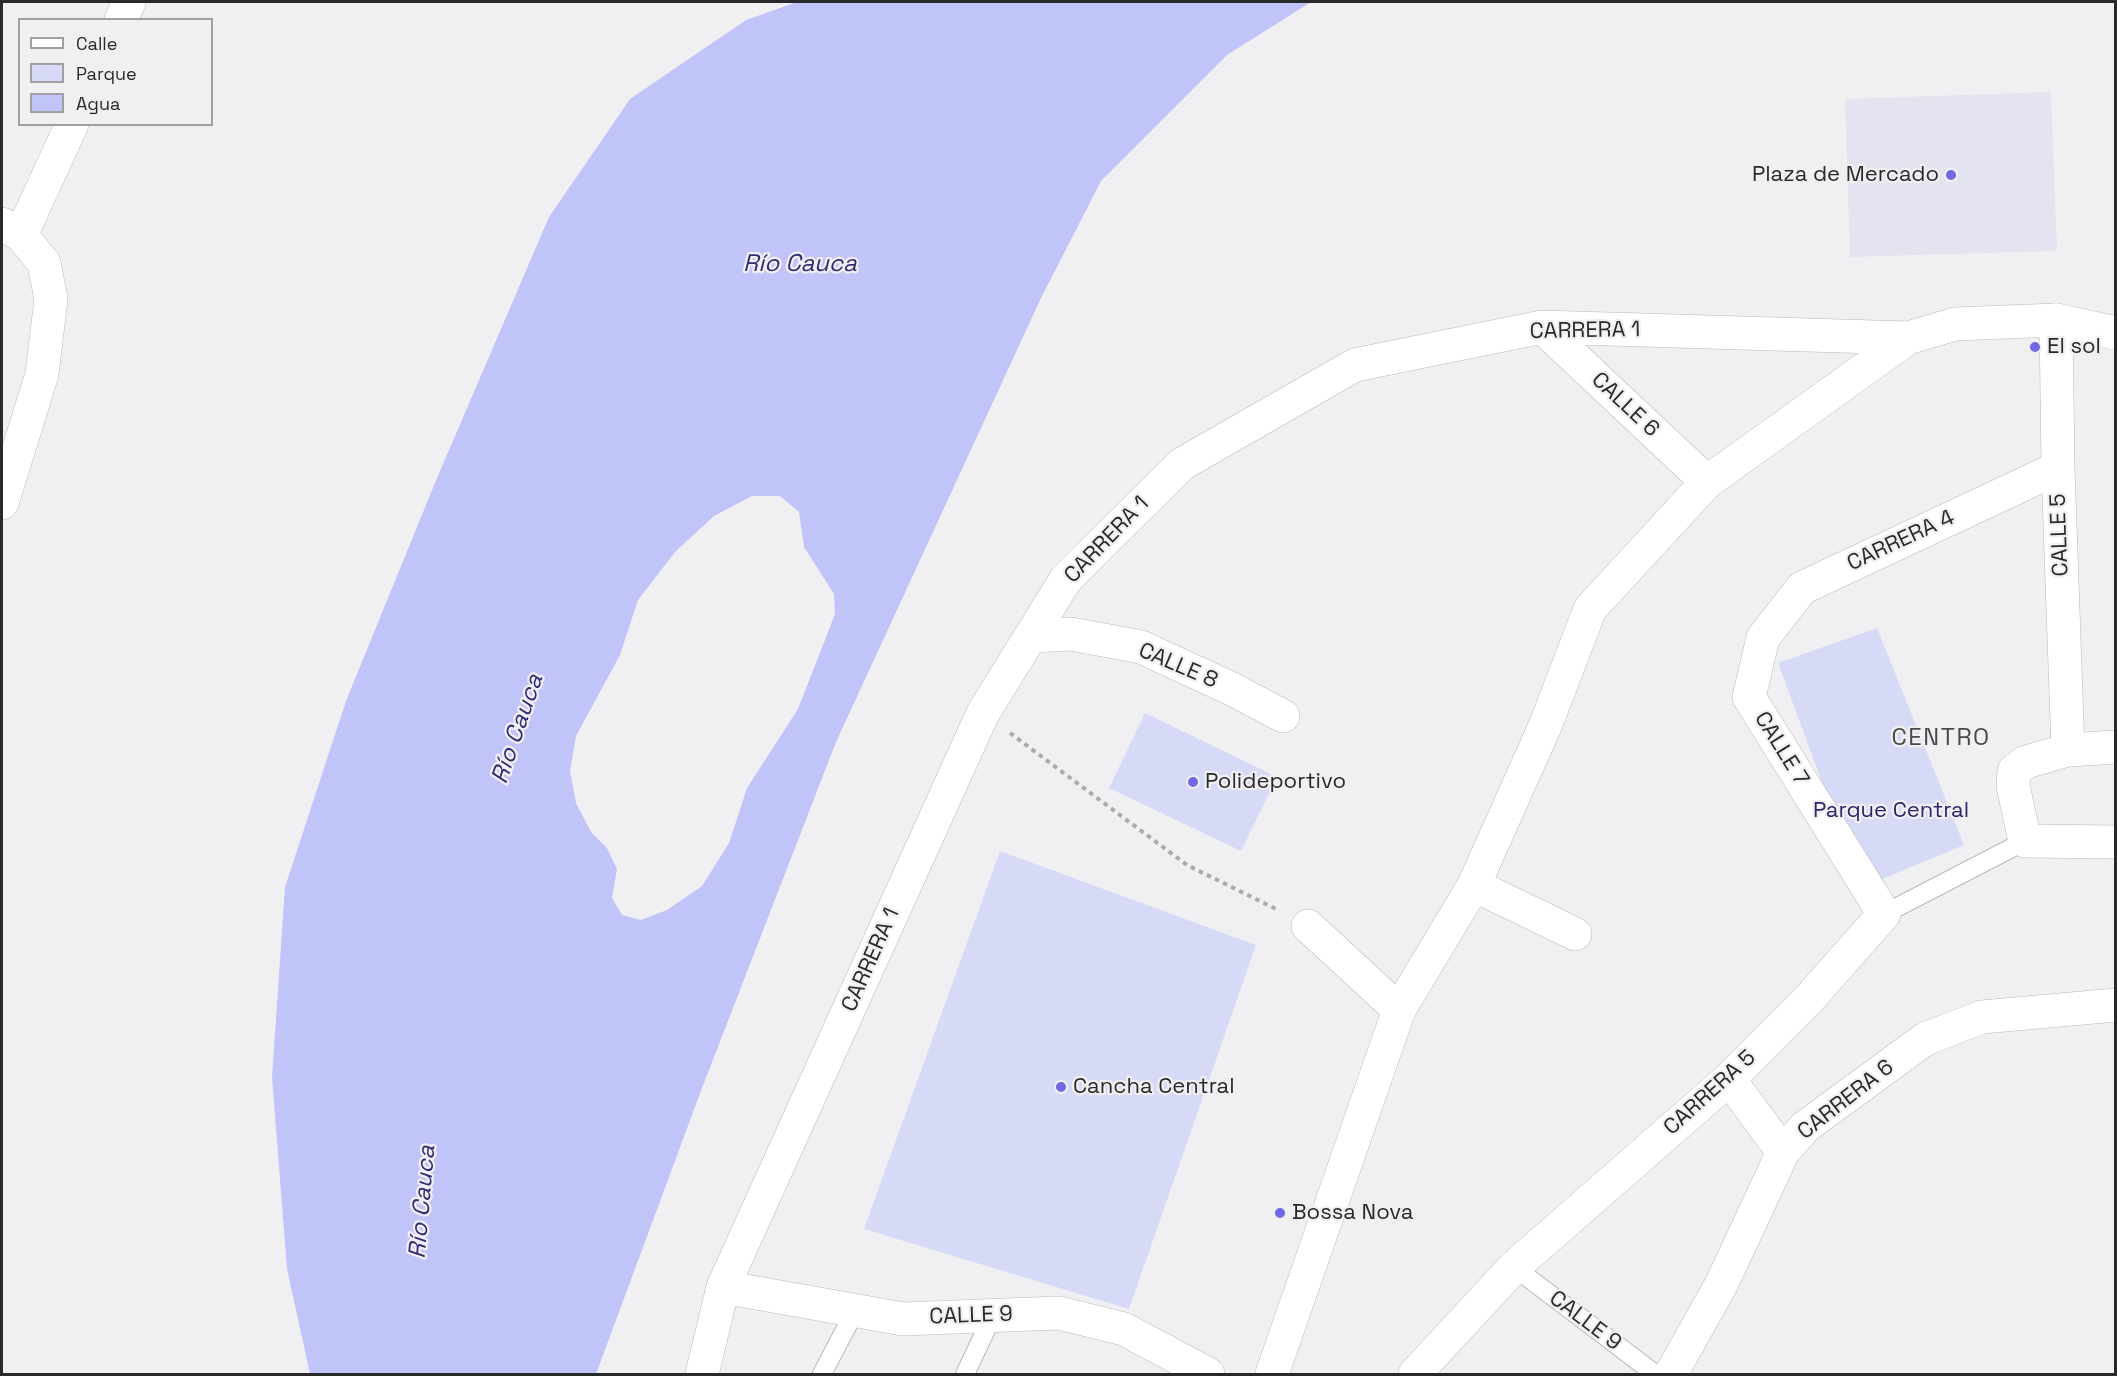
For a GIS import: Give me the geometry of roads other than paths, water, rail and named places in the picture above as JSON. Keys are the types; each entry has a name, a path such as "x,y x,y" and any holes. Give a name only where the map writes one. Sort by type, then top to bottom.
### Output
{"street":[{"path":"122,18 129,2"},
{"path":"2,503 42,374 51,299 44,263 11,229 71,126"},
{"path":"1272,1374 1399,1010 1474,885 1546,724 1590,609 1707,482 1908,338 1955,324 2056,320 2115,333"},
{"name":"CALLE 5","path":"2056,320 2058,468 2068,750"},
{"name":"CARRERA 1","path":"702,1374 723,1287 983,713 1066,579 1182,464 1355,364 1542,327 1908,338"},
{"name":"CALLE 6","path":"1542,327 1707,482"},
{"name":"CARRERA 4","path":"1763,638 1802,588 2058,468"},
{"name":"CALLE 8","path":"1031,636 1071,634 1141,647 1233,689 1283,716"},
{"name":"CALLE 7","path":"1763,638 1749,697 1884,914"},
{"path":"2115,747 2068,750 2026,762 2014,771 2013,786 2025,841 2115,842"},
{"path":"1474,885 1575,934"},
{"name":"CARRERA 5","path":"1415,1374 1514,1267 1729,1079 1809,999 1884,914"},
{"path":"1308,926 1399,1010"},
{"name":"CARRERA 6","path":"1671,1374 1722,1283 1783,1152 1805,1127 1925,1039 1982,1017 2115,1005"},
{"path":"1729,1079 1783,1152"},
{"name":"CALLE 9","path":"723,1287 903,1319 1059,1313 1124,1329 1208,1374"}],"lane":[{"name":"CARRERA 5","path":"1884,914 2025,841"},
{"name":"CALLE 9","path":"1514,1267 1655,1374"},
{"path":"822,1374 855,1311"},
{"path":"965,1374 993,1315"}],"water":[{"name":"Río Cauca","path":"797,2 1311,2 1227,55 1101,181 1041,298 836,742 702,1088 596,1374 310,1374 287,1269 272,1077 285,887 346,701 437,478 549,217 630,99 746,20","holes":["752,496 780,496 799,512 804,547 834,594 835,614 798,709 747,788 729,843 702,886 667,910 641,920 622,915 612,898 617,869 607,848 591,832 576,803 570,771 576,736 620,655 638,600 675,552 714,516"]}],"place":[{"name":"Plaza de Mercado","path":"1951,175"},
{"name":"El sol","path":"2035,347"},
{"name":"Polideportivo","path":"1193,782"},
{"name":"Cancha Central","path":"1061,1087"},
{"name":"Bossa Nova","path":"1280,1213"}],"district":[{"name":"CENTRO","path":"1941,738"}],"park label":[{"name":"Parque Central","path":"1891,811"}]}
